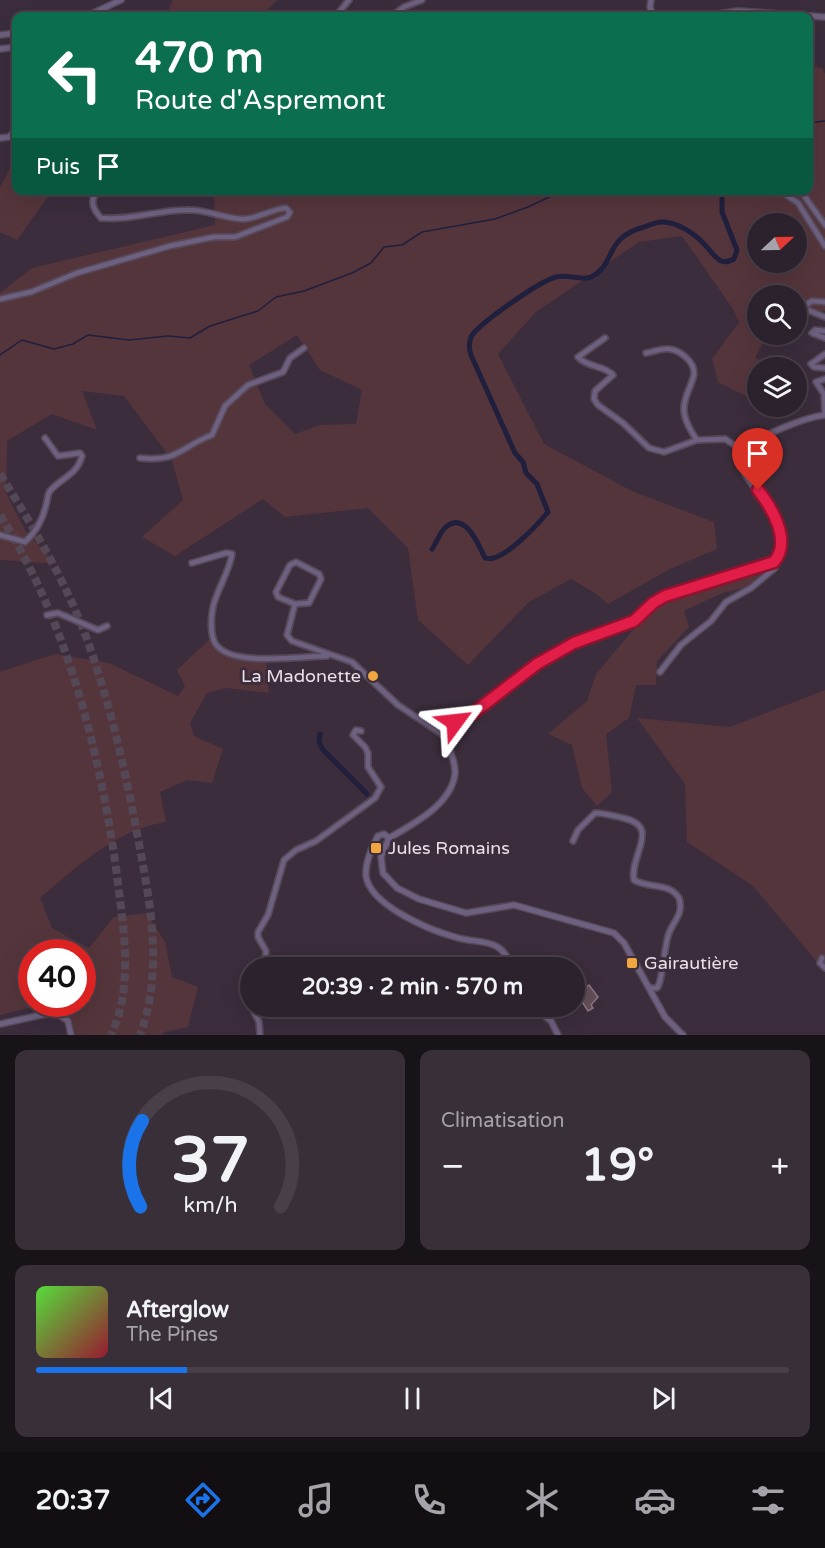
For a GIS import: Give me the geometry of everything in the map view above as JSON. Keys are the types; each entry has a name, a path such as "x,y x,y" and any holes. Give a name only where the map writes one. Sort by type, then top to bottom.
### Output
{"street":[{"path":"96,12 121,0"},
{"path":"339,12 349,0"},
{"path":"398,12 422,0"},
{"path":"732,12 752,12"},
{"path":"0,299 31,292 77,273 170,246 214,237 235,237 287,217 290,212 286,208 278,208 243,220 192,210 166,211 112,219 101,218 93,210 96,195"},
{"path":"786,195 798,203 825,246"},
{"path":"804,195 825,225"},
{"path":"825,302 812,301 805,309 825,317"},
{"path":"825,331 813,330 812,333 825,338"},
{"path":"605,338 578,357 590,366 608,370 613,375 595,391 594,399 598,405 623,423 642,444 664,452 697,440 725,439 742,450"},
{"path":"140,458 159,460 185,452 201,439 212,435 225,406 248,385 283,372 290,358 304,348"},
{"path":"646,353 668,349 689,360 694,369 684,403 684,414 697,440"},
{"path":"825,354 811,363 814,367 825,368"},
{"path":"660,672 681,645 711,621 726,602 751,588 775,568 774,562 779,549 777,522 767,502 742,468 740,456 742,450 761,437 825,415 824,394 816,382 825,379"},
{"path":"0,535 25,542 41,520 49,492 76,470 81,462 80,453 58,456 45,438"},
{"path":"192,563 226,553 232,554 212,614 214,639 221,650 233,655 256,659 333,656"},
{"path":"296,562 319,574 321,579 309,603 295,604 278,597 276,592 290,565 296,562"},
{"path":"683,1035 667,1020 624,943 608,931 514,905 479,912 457,912 405,892 389,881 380,864 383,849 389,838 432,809 448,793 454,780 455,767 446,737 451,724 472,714 537,664 567,647 634,621 653,603 665,596 774,562"},
{"path":"295,604 287,635 292,642 352,662 398,705 446,737"},
{"path":"47,615 58,613 98,630 107,626"},
{"path":"265,957 266,951 258,937 258,932 268,915 284,860 296,850 316,841 375,798 381,787 368,767 368,753 365,747 353,735 356,730 361,731"},
{"path":"573,841 578,830 595,813 635,821 640,826 643,836 636,858 634,880 646,885 670,889 679,898 680,912 669,932 661,983 657,988 649,988"},
{"path":"389,838 384,834 378,836 367,862 366,876 371,889 378,898 404,915 450,936 485,941 507,957"},
{"path":"822,958 820,963 825,968"},
{"path":"0,1024 55,1012 68,1021 71,1035"},
{"path":"256,1017 261,1035"},
{"path":"546,1017 551,1021 558,1035"}],"shaded area":[{"path":"173,0 277,0 265,12 168,12"},
{"path":"813,67 822,68 825,74 825,311 807,316 807,285 747,285 747,345 762,345 756,357 747,357 747,397 718,382 712,359 739,322 733,309 682,236 639,242 536,312 498,354 544,444 632,491 714,522 717,549 670,569 608,604 595,593 571,579 529,602 468,665 418,620 408,548 368,508 285,517 263,499 175,556 142,537 183,500 172,460 124,396 82,391 97,430 52,414 7,441 6,493 26,532 57,564 0,560 0,293 32,268 215,225 214,195 813,195","holes":["297,335 320,370 362,390 356,424 320,425 295,434 265,404 249,365"]},
{"path":"12,165 12,195 49,195 17,240 0,232 0,187"},
{"path":"764,572 745,588 722,593 684,611 689,627 657,661 656,685 636,685 629,718 606,734 612,792 597,806 582,788 572,745 548,734 587,701 596,674 638,624 663,601 675,599 710,585"},
{"path":"211,638 234,659 266,660 269,693 226,688 207,693 190,723 194,736 223,749 212,783 187,780 160,792 166,822 148,826 114,841 83,862 40,898 52,928 72,939 18,939 18,1011 0,1015 0,672 55,654 109,663 178,696 185,686 177,670"},
{"path":"825,690 825,971 753,886 687,842 685,784 637,718 730,727"},
{"path":"147,913 165,942 172,977 198,987 188,1027 164,1032 163,1035 76,1035 71,1017 96,1017 96,939 114,917"}],"building":[{"path":"589,985 598,997 591,1005 593,1008 588,1011 585,1006 585,988"}],"waterway":[{"path":"813,122 825,121"},
{"path":"0,355 22,340 54,349 73,344 88,335 129,340 168,336 190,338 210,326 258,311 276,297 304,291 352,273 371,263 384,247 402,245 422,232 495,219 553,195"},
{"path":"432,549 447,526 460,523 471,532 485,558 492,558 501,555 519,542 548,512 537,484 526,473 523,462 515,453 471,355 471,337 497,313 548,280 560,276 591,277 599,272 622,238 655,223 662,222 680,226 696,237 721,261 734,259 737,250 722,212 722,195"},
{"path":"320,734 319,742 323,750 367,794"}],"tunnel":[{"path":"0,474 64,586 91,651 114,726 150,906 152,984 148,1010 140,1035"},
{"path":"0,515 25,558 64,649 80,697 104,794 125,946 122,1001 111,1035"}],"place":[{"name":"La Madonette","path":"373,676"},
{"name":"Jules Romains","path":"376,848"},
{"name":"Gairautière","path":"632,963"}],"route":[{"path":"455,722 472,714 537,664 574,643 634,621 653,603 665,596 774,562 779,555 779,532 775,515 758,490"}]}
